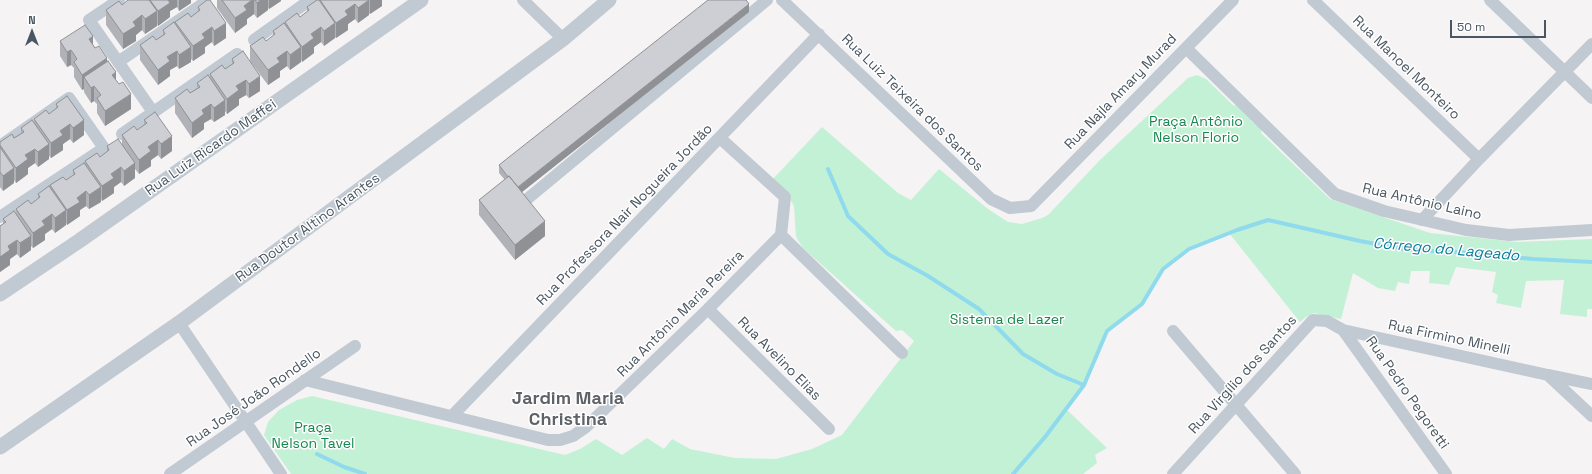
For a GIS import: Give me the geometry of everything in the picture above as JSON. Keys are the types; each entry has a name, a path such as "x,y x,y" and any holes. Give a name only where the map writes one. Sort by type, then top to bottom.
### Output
{"street":[{"path":"119,0 89,20 153,112"},
{"path":"254,40 310,0"},
{"name":"Rua Luiz Ricardo Maffei","path":"0,294 79,241 420,0"},
{"path":"523,0 563,39"},
{"name":"Rua Doutor Altino Arantes","path":"0,447 179,323 563,39 609,0"},
{"path":"526,200 767,0"},
{"name":"Rua Luiz Teixeira dos Santos","path":"782,0 991,199 1010,208 1031,206"},
{"name":"Rua Najla Amary Murad","path":"1031,206 1233,0"},
{"name":"Rua Manoel Monteiro","path":"1312,0 1479,158"},
{"path":"1490,0 1592,98"},
{"path":"118,62 204,3"},
{"name":"Rua Professora Nair Nogueira Jordão","path":"452,416 819,34"},
{"path":"1422,220 1479,158 1592,44"},
{"name":"Rua Antônio Laino","path":"1186,48 1335,194 1368,206 1466,230 1509,235 1592,230"},
{"path":"122,134 237,54"},
{"path":"0,146 69,98 104,148 0,218"},
{"path":"720,138 785,197 781,235 902,353"},
{"name":"Rua Antônio Maria Pereira","path":"305,380 548,440 560,440 573,436 586,427 708,309 781,235"},
{"name":"Rua Avelino Elias","path":"708,309 829,429"},
{"name":"Rua Virgílio dos Santos","path":"1173,474 1313,320 1327,321 1343,330"},
{"path":"179,323 281,474"},
{"name":"Rua Firmino Minelli","path":"1343,330 1592,384"},
{"name":"Rua Pedro Pegoretti","path":"1343,330 1446,474"},
{"path":"1174,331 1295,474"},
{"name":"Rua José João Rondello","path":"170,474 355,346"},
{"path":"1548,375 1592,416"}],"green space":[{"path":"1197,75 1206,79 1234,106 1235,105 1248,114 1252,122 1257,123 1262,130 1261,133 1330,199 1430,233 1517,242 1592,239 1592,309 1587,309 1587,317 1560,314 1564,280 1526,281 1521,308 1496,303 1498,295 1492,292 1496,272 1456,267 1449,285 1429,283 1430,271 1411,271 1409,284 1398,282 1395,291 1378,288 1353,273 1341,319 1314,313 1300,322 1229,233 1189,249 1163,269 1142,304 1107,331 1084,385 1066,409 1107,448 1095,455 1097,463 1083,474 291,474 264,435 268,422 279,410 297,400 312,396 565,455 580,449 596,439 622,455 647,438 664,449 672,439 690,449 735,458 776,459 812,449 842,435 914,341 902,330 896,331 803,248 796,237 794,206 787,194 773,179 822,127 898,193 911,200 939,169 988,209 1008,222 1022,224 1048,215 1100,160 1188,78"}],"building":[{"path":"128,0 149,0 157,11 145,19 142,15 133,22 136,26 123,34 106,10 119,1 122,5"},
{"path":"150,0 168,0 170,3 158,11"},
{"path":"207,0 210,0 226,23 214,31 212,27 202,34 205,38 193,46 175,22 188,13 191,17 200,10 198,7"},
{"path":"222,0 252,0 244,6 247,10 235,18"},
{"path":"319,0 335,23 324,31 321,27 311,34 314,38 302,47 285,22 297,13 300,17 309,10 307,7"},
{"path":"320,0 369,0 358,8 355,4 345,11 348,15 336,23"},
{"path":"708,0 746,0 749,4 518,187 509,176 508,177 499,165"},
{"path":"174,22 191,47 179,55 177,51 167,57 170,61 158,70 140,45 153,36 156,40 165,34 163,30"},
{"path":"284,23 301,47 290,55 287,51 277,58 280,62 268,70 250,46 263,37 266,41 275,34 273,31"},
{"path":"85,25 93,36 89,39 95,48 99,46 107,58 82,75 74,62 77,59 71,50 67,52 60,41"},
{"path":"243,51 260,76 249,84 246,80 236,86 239,90 227,99 210,74 222,65 225,69 234,63 232,59"},
{"path":"108,61 116,72 112,75 119,84 123,82 131,94 105,111 97,98 101,95 94,86 91,88 84,77"},
{"path":"208,75 225,100 214,108 211,104 202,110 204,114 192,123 175,98 187,89 190,93 200,87 197,83"},
{"path":"67,96 84,120 73,128 70,124 60,131 63,135 51,143 34,119 46,110 49,114 58,107 56,104"},
{"path":"155,112 172,136 161,144 158,140 148,147 151,151 139,160 122,135 134,126 137,130 147,123 144,120"},
{"path":"32,120 49,144 38,152 35,149 25,155 28,159 16,168 0,145 0,142 12,134 14,138 24,132 21,128"},
{"path":"118,139 135,163 124,171 121,167 111,174 114,178 102,186 85,161 97,153 100,157 109,150 107,146"},
{"path":"0,147 14,168 3,176 0,172"},
{"path":"84,163 101,187 89,195 86,191 77,198 80,202 67,210 50,185 63,177 66,180 75,174 73,170"},
{"path":"509,176 545,221 515,245 479,200"},
{"path":"49,186 66,210 55,218 52,214 42,221 45,225 33,233 16,209 28,200 31,204 40,197 38,194"},
{"path":"14,211 31,236 20,243 17,240 8,246 10,250 0,257 0,226 6,222 3,219"}],"waterway":[{"path":"828,169 848,216 888,254 928,276 979,309 1023,354 1057,374 1084,385"},
{"name":"Córrego do Lageado","path":"1013,474 1045,437 1084,385 1107,331 1142,304 1163,269 1189,249 1237,230 1268,220 1360,241 1409,250 1592,262"},
{"path":"317,454 344,467 365,474"}],"district":[{"name":"Jardim Maria Christina","path":"568,409"}],"park label":[{"name":"Praça Antônio Nelson Florio","path":"1196,130"},
{"name":"Sistema de Lazer","path":"1007,320"},
{"name":"Praça Nelson Tavel","path":"313,436"}]}
